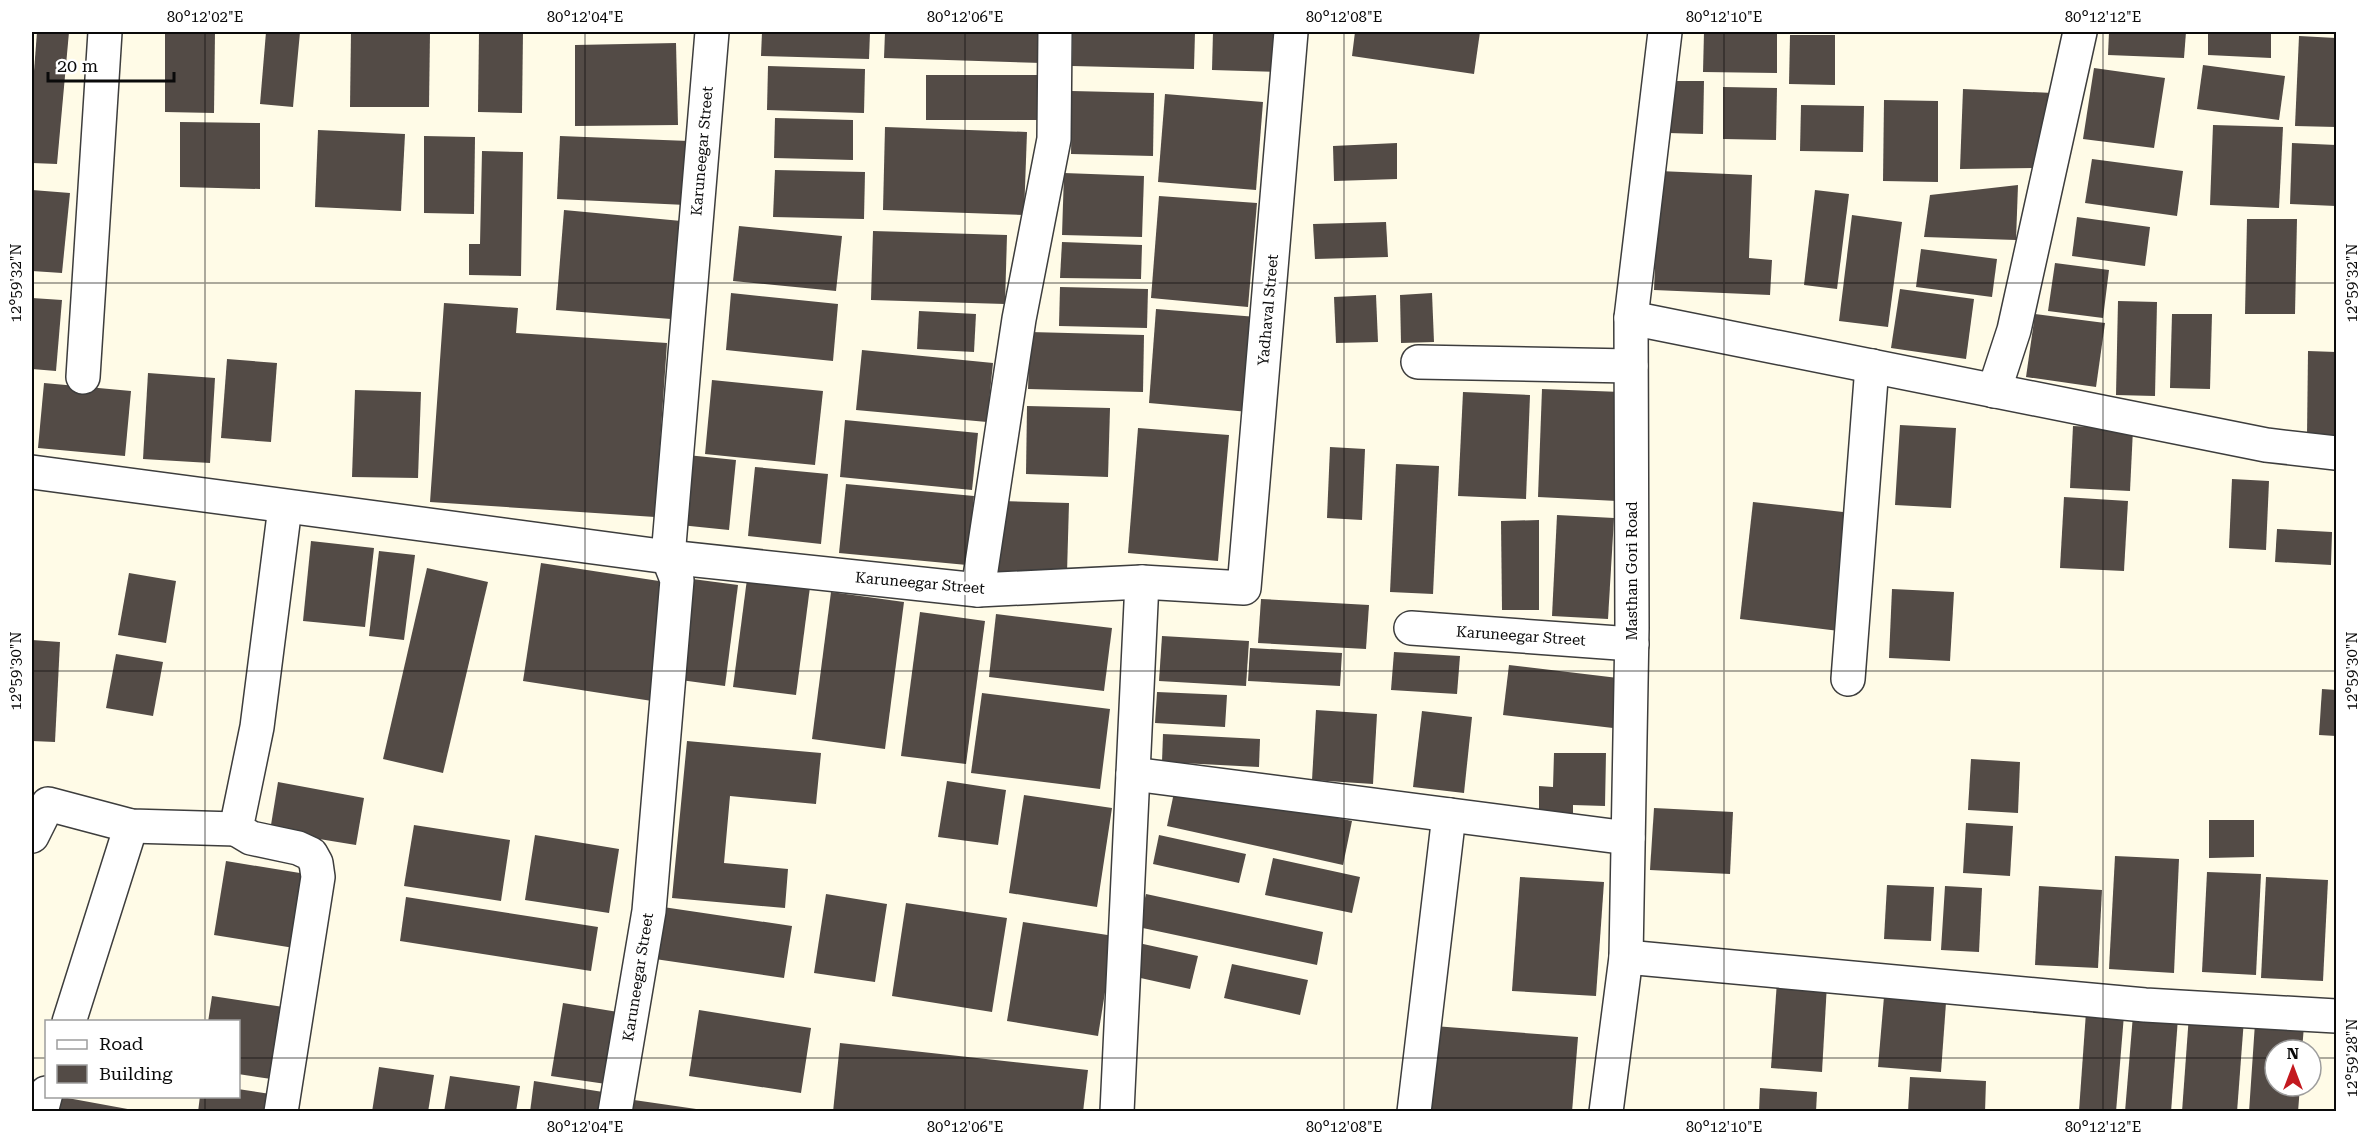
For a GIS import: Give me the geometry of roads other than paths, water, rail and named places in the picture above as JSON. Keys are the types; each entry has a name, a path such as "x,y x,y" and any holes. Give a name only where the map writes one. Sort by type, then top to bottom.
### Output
{"street":[{"path":"82,377 105,32"},
{"name":"Karuneegar Street","path":"615,1112 649,911 677,580 668,557 712,32"},
{"path":"978,590 1019,319 1054,139 1054,32"},
{"name":"Yadhaval Street","path":"1244,588 1291,32"},
{"name":"Masthan Gori Road","path":"1606,1112 1626,957 1632,645 1631,318 1665,32"},
{"path":"1994,391 2014,330 2080,32"},
{"path":"1631,318 2266,445 2337,453"},
{"path":"1418,362 1631,366"},
{"path":"1848,679 1872,366"},
{"path":"32,472 668,557"},
{"path":"236,829 257,727 285,507"},
{"name":"Karuneegar Street","path":"668,557 978,590 1142,582 1244,588"},
{"path":"1117,1112 1142,582"},
{"name":"Karuneegar Street","path":"1411,628 1632,645"},
{"path":"1133,774 1628,837"},
{"path":"32,836 48,804 131,826 236,829 251,837 298,848 311,854 316,863 318,877 281,1112"},
{"path":"1414,1112 1449,814"},
{"path":"70,1020 131,826"},
{"path":"1626,957 2145,1005 2337,1016"},
{"path":"41,1112 45,1097"}]}
